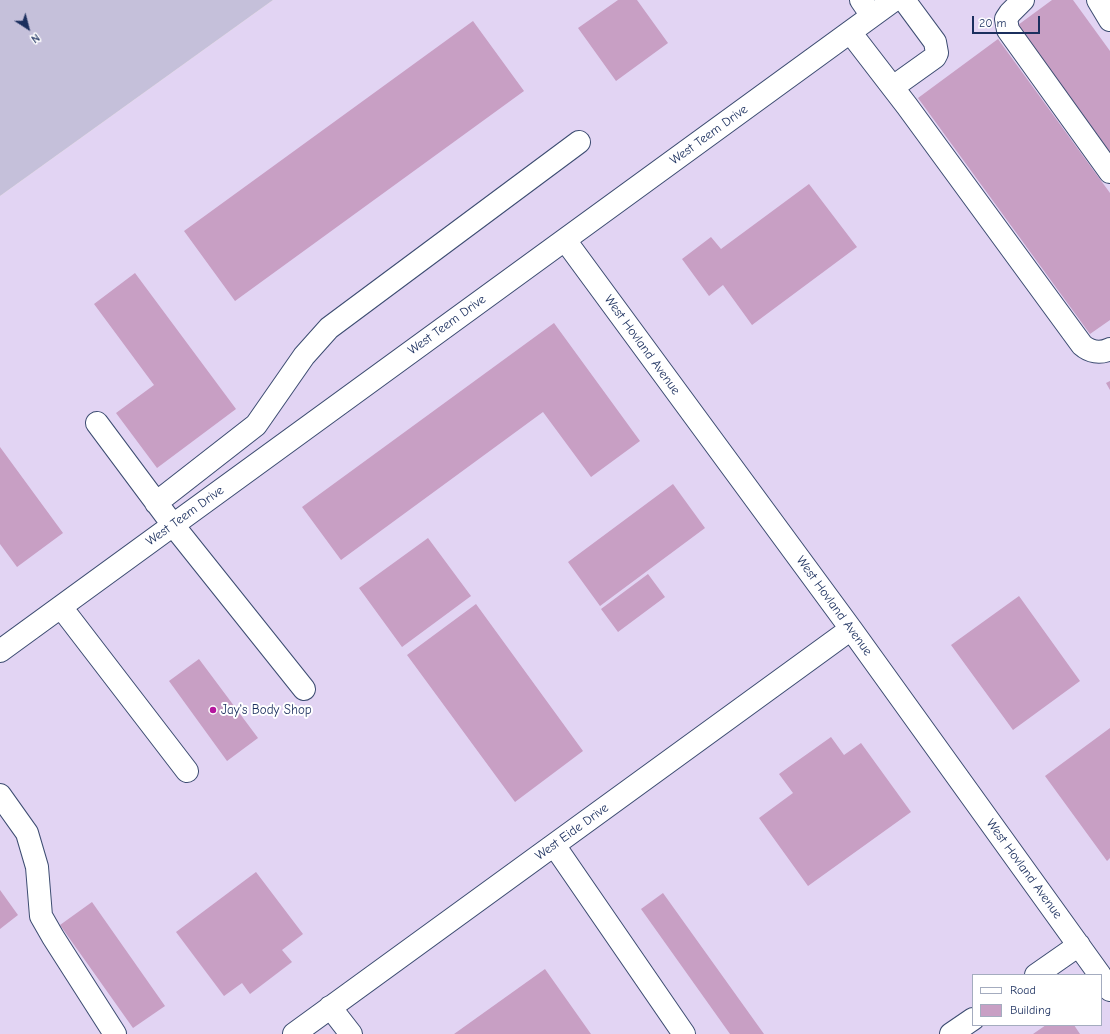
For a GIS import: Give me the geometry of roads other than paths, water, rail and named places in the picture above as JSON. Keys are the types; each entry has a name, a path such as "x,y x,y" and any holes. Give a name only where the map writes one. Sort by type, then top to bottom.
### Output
{"street":[{"name":"West Teem Drive","path":"0,651 850,32 867,8 894,0"},
{"path":"893,87 934,57 936,53 935,42 904,0"},
{"path":"1023,0 1006,19 1008,30 1110,172"},
{"path":"1098,0 1110,20"},
{"path":"850,32 893,87 1082,345 1087,350 1104,352 1110,349"},
{"path":"156,502 256,425 304,356 329,328 580,142"},
{"name":"West Hovland Avenue","path":"564,240 851,629 1099,974"},
{"path":"97,423 173,525 304,689"},
{"path":"256,425 274,451"},
{"path":"61,606 188,771"},
{"name":"West Eide Drive","path":"294,1034 851,629"},
{"path":"0,795 27,833 37,866 41,916 115,1034"},
{"path":"554,845 684,1034"},
{"path":"1037,974 1079,945"},
{"name":"West Hovland Avenue","path":"1102,979 1110,990"},
{"path":"330,1007 351,1034"},
{"path":"951,1034 972,1020"}],"place":[{"name":"Jay's Body Shop","path":"213,710"}]}
